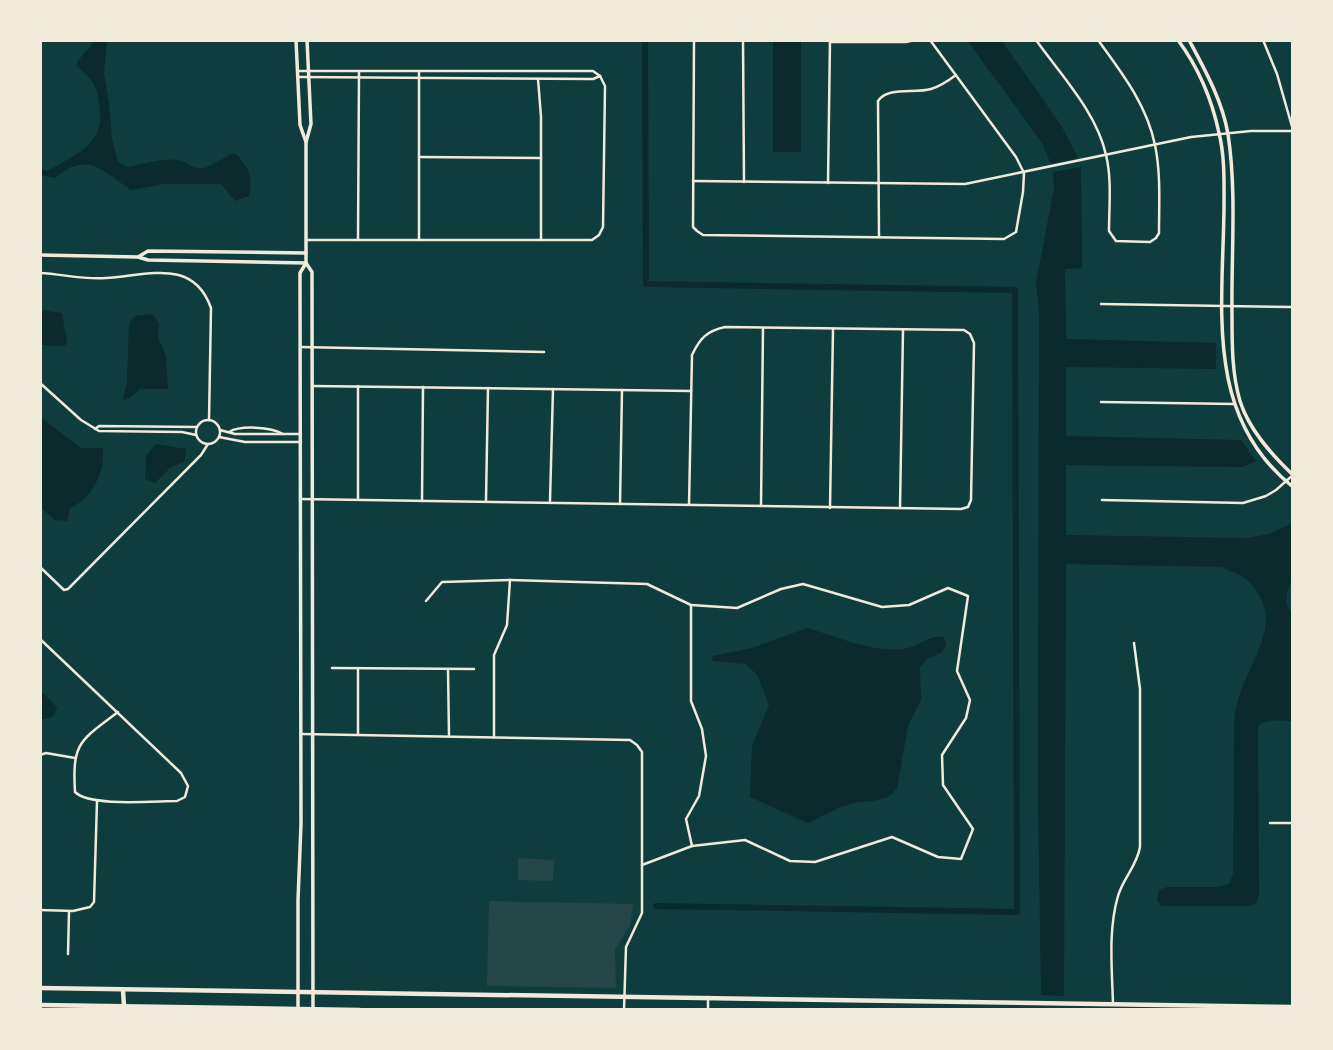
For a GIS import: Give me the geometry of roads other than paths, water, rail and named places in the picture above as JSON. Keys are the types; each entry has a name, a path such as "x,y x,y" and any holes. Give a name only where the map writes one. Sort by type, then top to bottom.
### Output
{"main road":[{"path":"40,988 708,997 1114,1008 1293,1007"},
{"path":"123,990 124,1006"},
{"path":"40,1004 360,1010"}],"street":[{"path":"296,40 300,125 306,142"},
{"path":"298,1009 301,734 300,273 306,263 306,142 311,124 307,40"},
{"path":"694,40 693,226 697,232 1004,239 1016,232 1024,173 1016,157 930,40"},
{"path":"743,40 744,182"},
{"path":"828,183 830,41 915,40"},
{"path":"1036,40 1088,114 1107,155 1111,237 1116,241 1150,242 1159,233 1159,185 1155,145 1148,119 1137,96 1098,40"},
{"path":"1178,40 1200,76 1220,134 1224,171 1223,348 1233,404 1250,438 1269,464 1293,487"},
{"path":"1102,500 1243,503 1266,496 1293,475 1257,433 1241,404 1233,348 1231,170 1227,132 1211,82 1189,40"},
{"path":"693,181 965,184 1227,132 1293,131 1278,74 1263,40"},
{"path":"298,71 593,71 600,76 605,86 603,227 599,235 592,240 306,240"},
{"path":"358,240 359,71"},
{"path":"419,72 419,240"},
{"path":"878,237 878,101 883,94 930,89 956,75"},
{"path":"298,77 593,79 600,76"},
{"path":"538,79 541,240"},
{"path":"419,157 541,158"},
{"path":"138,257 148,251 306,253"},
{"path":"225,262 233,252"},
{"path":"40,255 306,263"},
{"path":"306,263 313,272 313,1009"},
{"path":"40,273 78,278 107,278 136,273 181,274 190,279 211,308 209,420"},
{"path":"1101,304 1293,307"},
{"path":"300,499 830,508 968,507 971,500 974,343 970,334 964,330 725,327 713,330 704,336 692,355 690,505"},
{"path":"761,506 763,328"},
{"path":"830,508 834,329"},
{"path":"900,508 904,330"},
{"path":"300,347 544,352"},
{"path":"40,383 81,420 99,431 188,432 196,435"},
{"path":"312,386 691,391"},
{"path":"358,386 358,499"},
{"path":"422,501 423,387"},
{"path":"486,502 488,388"},
{"path":"550,502 553,389"},
{"path":"620,504 622,390"},
{"path":"1101,402 1241,404"},
{"path":"220,430 214,443 199,441 196,435 197,427 203,421 209,420 215,422 220,430 229,433 301,435"},
{"path":"95,429 99,426 197,427"},
{"path":"229,433 235,429 270,429 283,434"},
{"path":"251,434 252,442"},
{"path":"219,436 233,441 301,442"},
{"path":"40,567 64,590 68,589 201,455 208,444"},
{"path":"426,601 442,582 510,580 647,584 691,605 737,608 781,589 803,584 882,607 909,605 948,588 968,596 957,671 970,700 966,718 942,755 943,785 973,829 961,859 938,857 892,837 815,862 790,861 745,840 692,846 642,865"},
{"path":"494,737 494,655 507,625 510,580"},
{"path":"691,605 691,701 702,729 706,756 699,796 686,819 692,846"},
{"path":"40,639 118,712 181,773 186,779 188,791 185,797 177,801 97,800 81,798 75,792 75,758 78,746 118,712"},
{"path":"1114,1008 1114,911 1124,881 1138,858 1140,847 1140,689 1133,643"},
{"path":"332,668 474,669"},
{"path":"358,668 358,734"},
{"path":"449,669 449,736"},
{"path":"301,734 630,740 637,745 642,752 642,913 626,947 624,1010"},
{"path":"40,755 46,753 75,758"},
{"path":"40,910 69,911 90,907 94,902 97,800"},
{"path":"1270,823 1293,823"},
{"path":"68,954 69,911"},
{"path":"708,997 708,1010"}],"waterway":[{"path":"645,40 646,284 1015,290 1017,912 656,906"}]}
